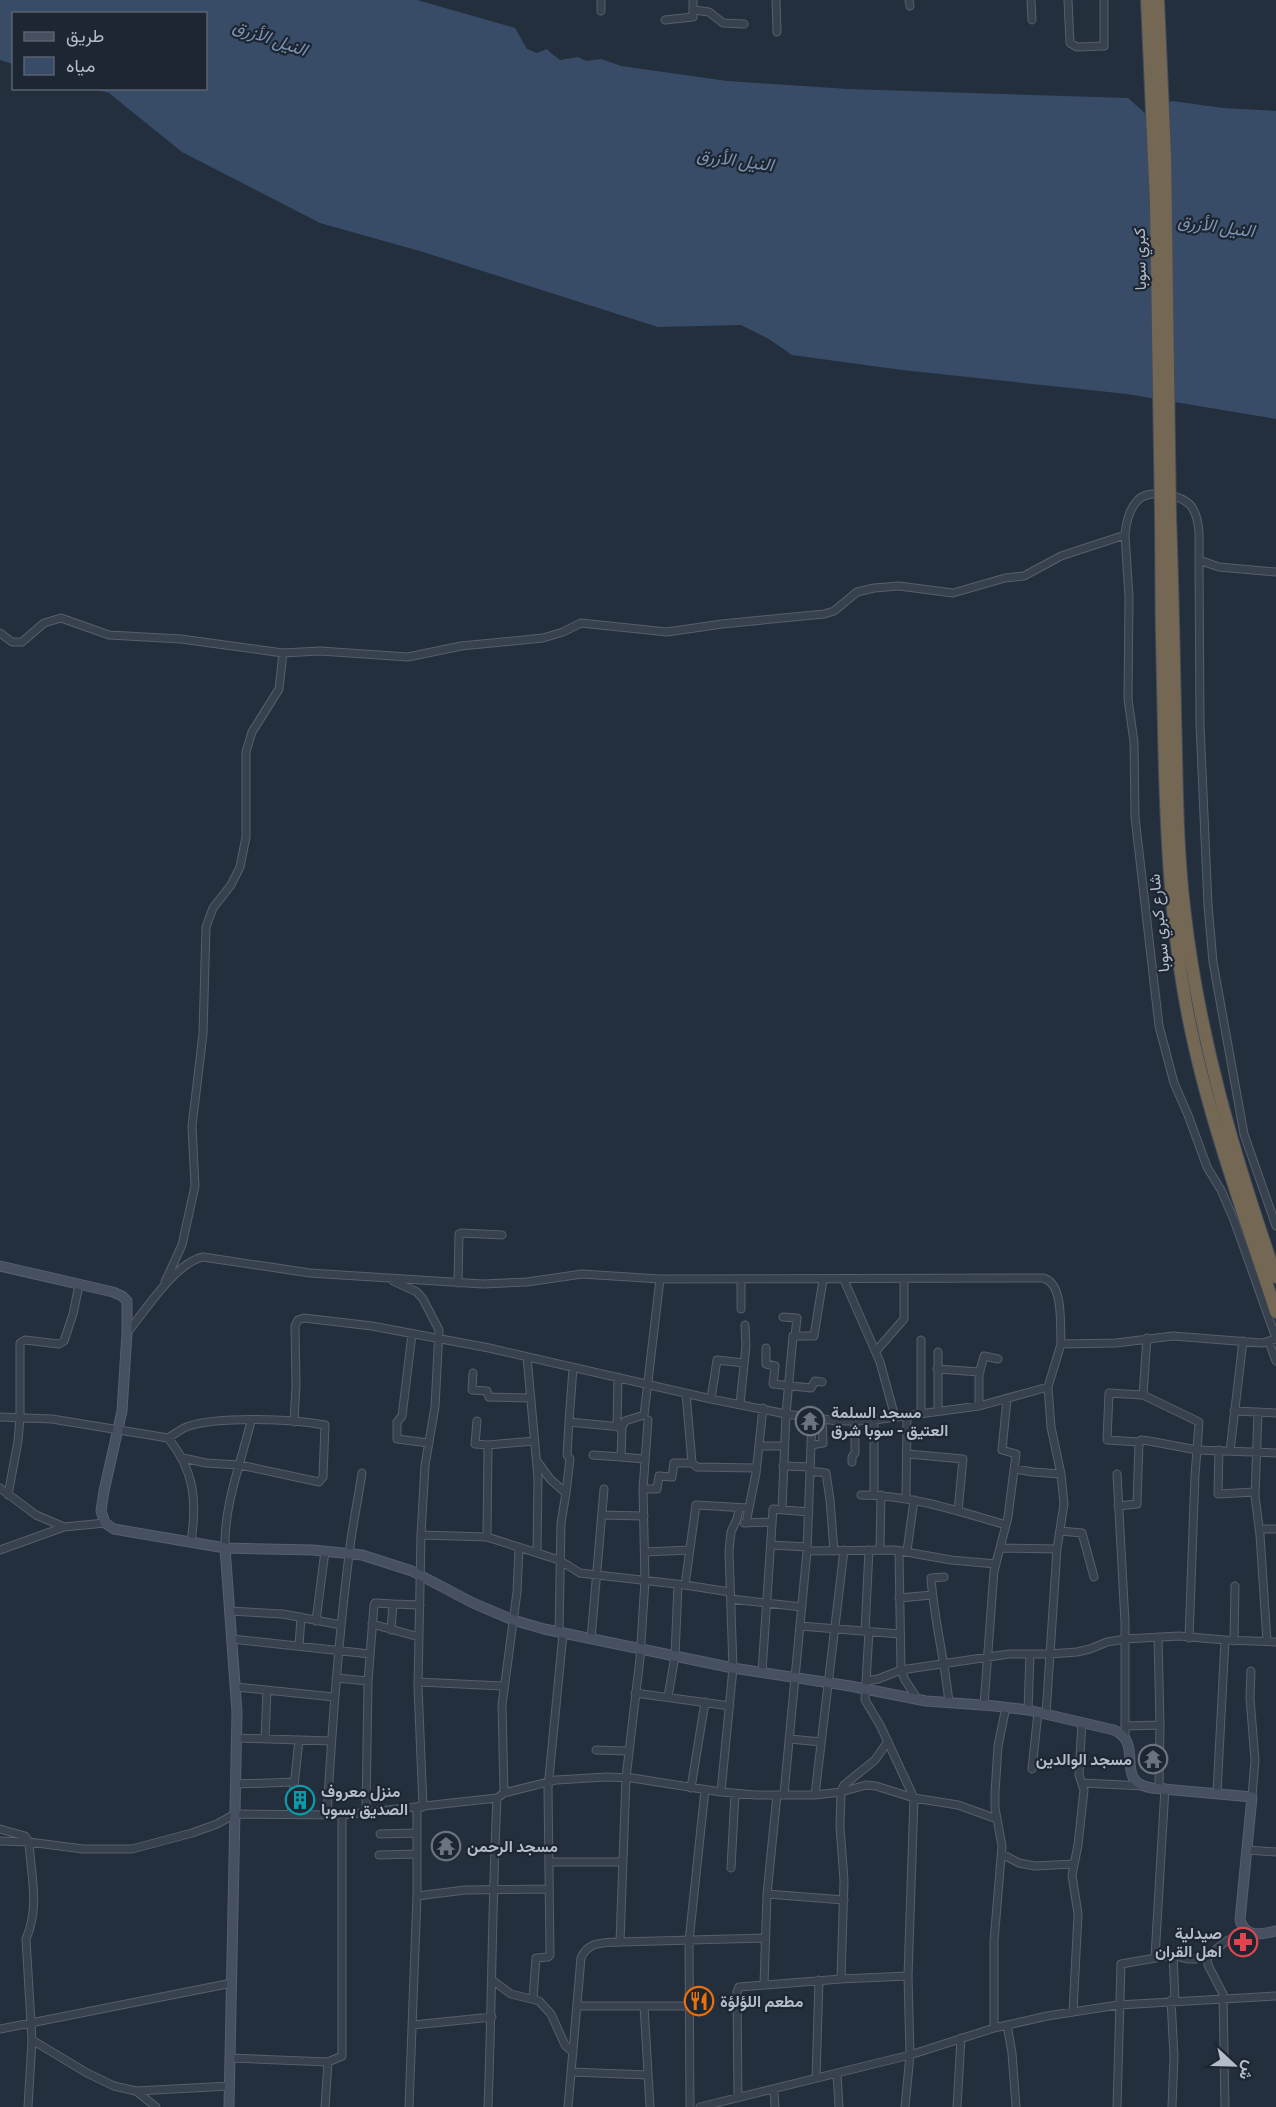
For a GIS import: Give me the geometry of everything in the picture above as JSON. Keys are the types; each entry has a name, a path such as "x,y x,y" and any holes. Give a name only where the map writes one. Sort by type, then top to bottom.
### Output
{"highway":[{"name":"كبري سوبا","path":"1147,0 1166,517"},
{"name":"كبري سوبا","path":"1158,0 1165,157 1166,517"},
{"name":"شارع كبري سوبا","path":"1166,517 1177,813 1188,946 1207,1046 1220,1099 1276,1276"},
{"name":"شارع كبري سوبا","path":"1166,517 1166,812 1174,926 1190,1024 1206,1090 1276,1312"}],"street":[{"path":"601,0 601,11"},
{"path":"665,20 693,17 693,0"},
{"path":"776,0 777,32"},
{"path":"1031,0 1032,20"},
{"path":"1068,0 1070,43 1077,46 1104,46 1104,0"},
{"path":"694,10 709,12 723,22 744,24"},
{"path":"1276,1226 1244,1134 1215,983 1208,905 1202,762 1199,560 1196,516 1189,504 1178,497 1149,495 1139,499 1129,516 1125,535 1129,597 1128,699 1134,742 1135,817 1159,1026 1174,1083 1204,1159 1234,1220 1274,1340 1276,1361"},
{"path":"0,633 12,642 22,642 44,623 66,618 104,634 182,639 283,653 320,651 408,657 461,646 543,638 581,623 667,632 824,614 834,611 857,592 874,588 909,587 953,593 1005,578 1024,576 1061,556 1125,535"},
{"path":"1199,560 1219,567 1276,572"},
{"path":"163,1287 182,1245 194,1193 192,1126 203,1034 206,927 213,908 231,885 240,867 246,837 246,752 252,732 279,689 283,653"},
{"path":"458,1283 459,1234 502,1235"},
{"path":"127,1333 163,1287 191,1261 203,1257 310,1273 483,1284 526,1282 582,1274 660,1279 741,1280 782,1278 904,1280 1001,1277 1047,1279 1058,1292 1061,1344 1048,1387 1052,1436 1061,1474 1064,1504 1056,1549 1049,1654 1037,1712 1032,1769"},
{"path":"0,1268 113,1292 125,1298 128,1303 119,1429 101,1511 105,1523"},
{"path":"383,1277 417,1292 437,1323 439,1339 435,1407 425,1465 421,1535 418,1682 420,1807 417,1833 417,1896 409,2107"},
{"path":"620,1427 625,1420 643,1417 660,1279"},
{"path":"741,1280 741,1309"},
{"path":"795,1336 814,1336 823,1280"},
{"path":"844,1280 876,1351 895,1417"},
{"path":"876,1351 904,1319 904,1280"},
{"path":"8,1495 18,1441 21,1342 59,1344 64,1341 79,1285"},
{"path":"782,1509 786,1414 793,1336 795,1336 797,1318 783,1317"},
{"path":"294,1422 295,1326 298,1320 304,1318 439,1339 711,1399 822,1420 855,1422 979,1406 1048,1387"},
{"path":"740,1404 745,1325"},
{"path":"412,1334 402,1417 397,1422 396,1439 429,1443"},
{"path":"1061,1344 1116,1343 1173,1336 1243,1341 1274,1340"},
{"path":"1143,1395 1146,1338"},
{"path":"921,1340 921,1413"},
{"path":"1230,1451 1243,1341"},
{"path":"766,1348 766,1364 775,1366 772,1383 811,1388 814,1381 822,1382"},
{"path":"938,1352 938,1411"},
{"path":"979,1406 980,1372 984,1356 998,1359"},
{"path":"527,1357 538,1487 537,1553"},
{"path":"711,1399 717,1360 744,1363"},
{"path":"533,1998 536,1959 550,1955 548,1782 561,1633 559,1560 562,1512 570,1459 567,1455 573,1368"},
{"path":"938,1369 980,1372"},
{"path":"473,1373 472,1390 487,1391 489,1397 530,1398"},
{"path":"618,1377 621,1456"},
{"path":"921,1391 938,1390"},
{"path":"1188,1638 1195,1475 1197,1450 1199,1422 1143,1395 1110,1392 1108,1395 1107,1440 1139,1442 1149,1440 1197,1450 1276,1453"},
{"path":"686,1393 692,1463"},
{"path":"984,1705 991,1593 1006,1525 1015,1469 1016,1453 1002,1450 1007,1399"},
{"path":"746,1523 756,1468 763,1408"},
{"path":"1234,1411 1276,1413"},
{"path":"1257,1412 1255,1492 1260,1529 1267,1641"},
{"path":"907,1415 910,1499 899,1598 901,1670 904,1680 918,1700"},
{"path":"0,1418 20,1417 69,1421 168,1438 186,1427 212,1421 294,1422 325,1425 322,1479 316,1482 240,1465 206,1463 183,1458"},
{"path":"764,1985 767,1894 790,1739 807,1549 812,1418"},
{"path":"620,1942 626,1778 641,1648 645,1581 643,1489 648,1420"},
{"path":"811,1445 823,1443 822,1420"},
{"path":"874,1420 880,1550"},
{"path":"229,2107 236,1688 225,1534 230,1498 251,1421"},
{"path":"477,1421 476,1445 534,1441"},
{"path":"569,1422 620,1427"},
{"path":"852,1462 855,1453 855,1422"},
{"path":"168,1438 183,1458 189,1472 195,1501 191,1542"},
{"path":"1118,1506 1137,1504 1139,1442"},
{"path":"486,1537 488,1445"},
{"path":"759,1446 784,1446"},
{"path":"1219,1450 1218,1494 1255,1492"},
{"path":"908,1454 963,1459 958,1510"},
{"path":"593,1455 644,1458"},
{"path":"536,1459 550,1479 566,1493"},
{"path":"643,1489 657,1489 659,1476 672,1477 674,1464 692,1463 698,1467 756,1468"},
{"path":"783,1466 826,1472 834,1551"},
{"path":"1015,1469 1061,1474"},
{"path":"327,1815 341,1625 349,1553 362,1473"},
{"path":"1117,1474 1125,1638 1125,1731 1129,1746 1131,1774 1136,1782 1144,1786"},
{"path":"0,1488 36,1515 64,1527"},
{"path":"591,1639 604,1489"},
{"path":"861,1495 910,1499 958,1510 1006,1525"},
{"path":"668,1697 675,1656 681,1584 690,1550 696,1505 748,1508"},
{"path":"721,1792 733,1668 729,1551 731,1532 739,1508"},
{"path":"762,1672 773,1509 809,1512"},
{"path":"602,1515 644,1516"},
{"path":"735,1522 771,1522"},
{"path":"0,1550 64,1527 105,1523 120,1530 225,1548 349,1553 388,1562 420,1575 460,1598 513,1620 561,1633 733,1668 828,1683 865,1685 918,1700 1006,1707 1114,1730 1125,1731 1160,1725"},
{"path":"1260,1529 1276,1529"},
{"path":"1060,1532 1082,1533 1094,1577"},
{"path":"421,1535 486,1537 559,1560 580,1573 681,1584 766,1603 802,1607"},
{"path":"771,1545 834,1551 903,1551 951,1560 996,1564"},
{"path":"488,2107 492,2017 492,1890 500,1796 503,1686 513,1620 519,1547"},
{"path":"1000,1548 1056,1549"},
{"path":"645,1552 690,1550"},
{"path":"815,1795 844,1550"},
{"path":"869,1550 866,1703 888,1741 914,1798 908,1976 910,2055 905,2107"},
{"path":"316,1621 325,1551"},
{"path":"944,1577 932,1577 932,1595 945,1664 949,1703"},
{"path":"1234,1641 1235,1586"},
{"path":"899,1598 932,1595"},
{"path":"366,1812 368,1681 374,1604 420,1605"},
{"path":"391,1630 393,1604"},
{"path":"230,1611 282,1614 341,1625"},
{"path":"299,1646 301,1617"},
{"path":"372,1624 419,1637"},
{"path":"800,1626 900,1634"},
{"path":"865,1685 901,1670 1009,1654 1049,1654 1090,1649 1107,1641 1125,1638 1179,1636 1276,1642"},
{"path":"1155,1957 1162,1788 1158,1637"},
{"path":"232,1639 370,1654"},
{"path":"1217,1793 1225,1640"},
{"path":"1030,1654 1037,1712"},
{"path":"1251,1671 1250,1698 1255,1760 1240,1920 1245,1931 1252,1934"},
{"path":"336,1678 368,1681"},
{"path":"418,1682 503,1686"},
{"path":"236,1688 334,1697"},
{"path":"266,1738 267,1690"},
{"path":"635,1693 730,1706"},
{"path":"691,1788 705,1702"},
{"path":"994,2028 994,1941 1002,1854 995,1793 998,1746 1006,1707"},
{"path":"1073,2012 1078,1914 1072,1880 1084,1790 1079,1775 1082,1722"},
{"path":"236,1738 331,1741"},
{"path":"790,1739 822,1742"},
{"path":"291,1814 299,1740"},
{"path":"842,1979 844,1869 840,1826 841,1792 844,1785 875,1760 888,1741"},
{"path":"596,1750 628,1751"},
{"path":"0,1841 29,1842 68,1848 132,1849 192,1833 217,1824 235,1814 342,1815 420,1807 500,1796 548,1782 571,1779 626,1778 735,1794 815,1795 841,1792 856,1787 876,1786 914,1798 958,1805 997,1819"},
{"path":"236,1784 294,1782"},
{"path":"1083,1783 1144,1786 1252,1797"},
{"path":"690,2107 689,1941 705,1790"},
{"path":"731,1868 735,1794"},
{"path":"230,2058 328,2062 342,2056 342,1815"},
{"path":"0,1829 26,1836 29,1842 34,1918 26,1939 32,2040 28,2107"},
{"path":"380,1834 417,1833"},
{"path":"1246,1850 1276,1852"},
{"path":"379,1855 417,1854"},
{"path":"1002,1854 1019,1863 1035,1866 1073,1864"},
{"path":"550,1862 623,1862"},
{"path":"417,1896 465,1890 549,1889"},
{"path":"767,1894 844,1900"},
{"path":"1117,2107 1118,2005 1121,1964 1173,1955 1190,1960 1207,1956 1228,1940 1276,1931"},
{"path":"568,2107 580,1961 584,1952 593,1944 765,1938"},
{"path":"1172,2107 1173,1955"},
{"path":"1207,1956 1210,1968 1223,1990 1226,2107"},
{"path":"738,2098 737,1990 741,1987 819,1980 908,1976"},
{"path":"492,1980 511,1994 539,2001 550,2014 565,2045 573,2052"},
{"path":"816,2078 819,1980"},
{"path":"0,2029 232,1983"},
{"path":"700,2107 910,2055 994,2028 1073,2012 1173,2000 1276,1996"},
{"path":"577,2006 689,2006"},
{"path":"644,2006 650,2107"},
{"path":"413,2025 492,2017"},
{"path":"1006,2025 1012,2054 1016,2107"},
{"path":"957,2107 961,2038"},
{"path":"32,2040 96,2078 114,2086 136,2091 230,2086"},
{"path":"326,2107 328,2062"},
{"path":"571,2072 648,2075"},
{"path":"837,2073 839,2107"},
{"path":"774,2089 775,2107"},
{"path":"136,2091 156,2107"}],"water":[{"name":"النيل الأزرق","path":"0,0 417,0 515,28 527,49 537,53 547,49 560,60 578,57 586,61 601,59 621,66 727,81 848,89 1128,98 1147,115 1172,101 1223,108 1276,111 1276,419 1127,394 902,370 792,355 769,339 741,325 658,327 423,252 320,223 182,152 109,93 98,90 207,90 207,12 12,12 12,64 0,60"}],"place":[{"name":"مسجد السلمة العتيق - سوبا شرق","path":"810,1421"},
{"name":"مسجد الوالدين","path":"1153,1759"},
{"name":"منزل معروف الصديق بسوبا","path":"300,1800"},
{"name":"مسجد الرحمن","path":"446,1846"},
{"name":"صيدلية اهل القران","path":"1243,1942"},
{"name":"مطعم اللؤلؤة","path":"699,2001"}]}
